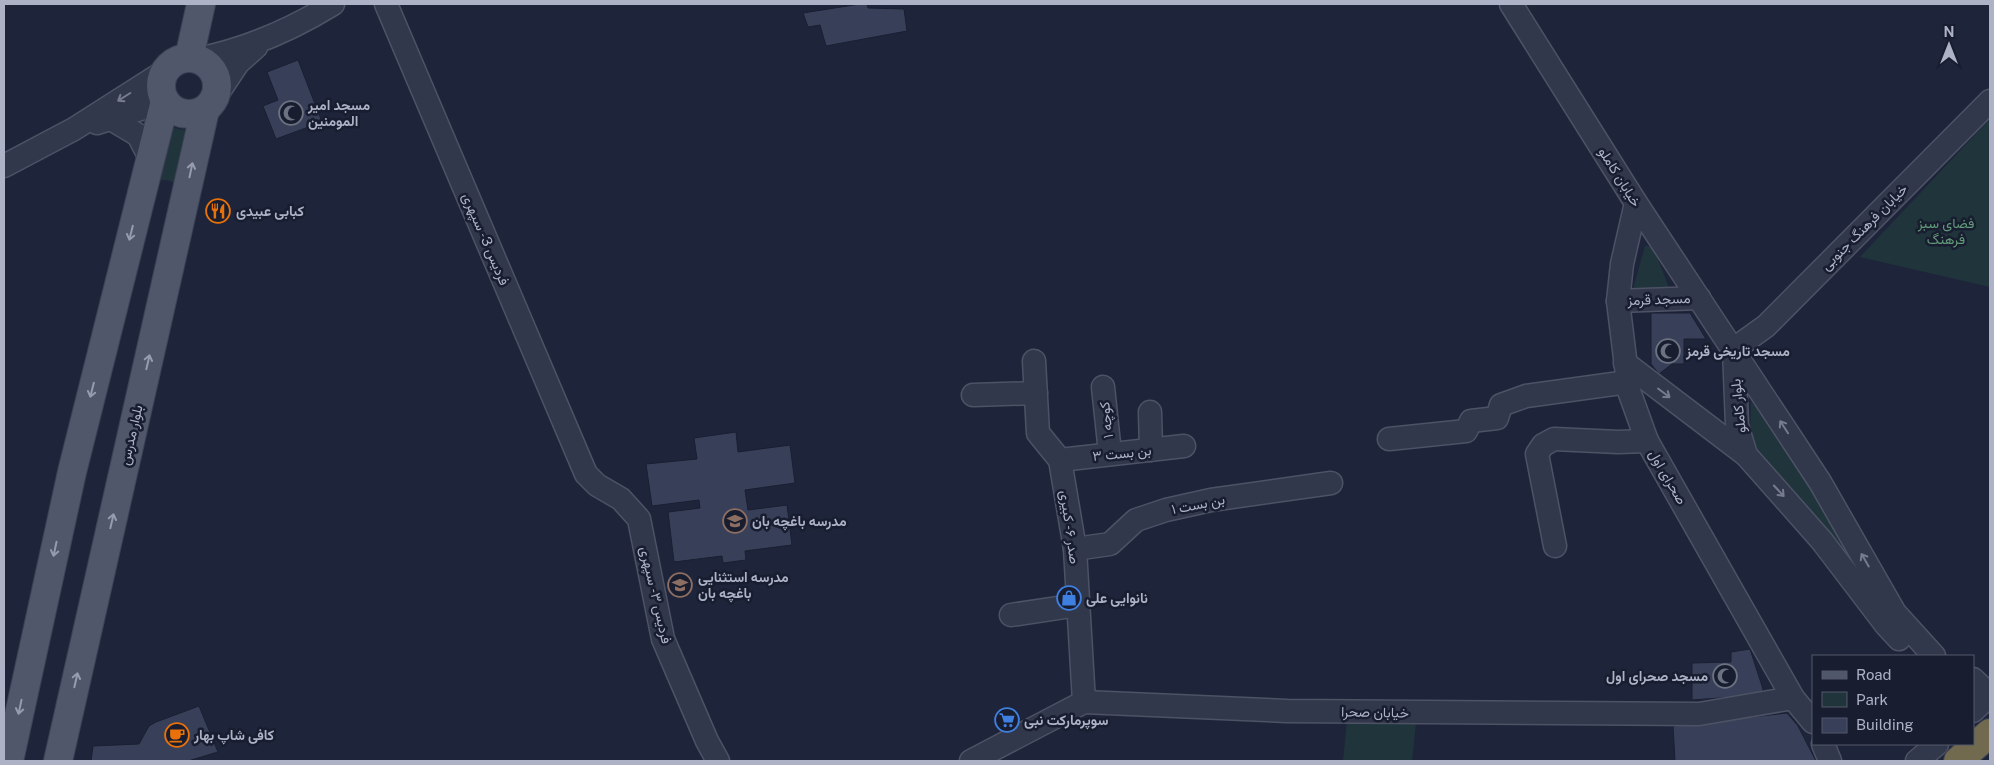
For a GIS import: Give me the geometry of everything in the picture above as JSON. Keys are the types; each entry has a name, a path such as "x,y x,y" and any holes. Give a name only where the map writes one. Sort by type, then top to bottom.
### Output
{"highway":[{"path":"1958,761 1990,733"}],"main road":[{"path":"198,16 204,57 212,70 217,87 210,103 194,114 183,114 172,109 165,101 161,86 165,71 180,59 204,57"},
{"path":"9,761 72,472 165,101"},
{"name":"بلوار مدرس","path":"58,761 182,211 210,103"},
{"path":"139,203 143,195 152,187 165,186 177,193 182,211"}],"street":[{"path":"204,57 269,38 334,4"},
{"name":"فردیس 3 - سپهری","path":"386,4 586,474"},
{"name":"خیابان کاملو","path":"1511,4 1636,203 1734,349"},
{"path":"210,103 238,62 269,38"},
{"path":"4,166 74,129 165,71"},
{"path":"74,129 165,101"},
{"name":"خیابان فرهنگ جنوبی","path":"1734,349 1766,326 1990,101"},
{"path":"111,119 138,135 150,158"},
{"name":"صحرای اول","path":"1636,203 1625,251 1618,300 1626,373 1647,441 1793,698 1812,721"},
{"path":"1625,251 1632,241 1637,239 1649,238 1663,243"},
{"name":"مسجد قرمز","path":"1618,300 1700,298"},
{"name":"بلوار کاملو","path":"1734,349 1737,425 1746,455 1822,541 1886,625 1917,655"},
{"name":"بلوار کاملو","path":"1734,349 1820,482 1895,613 1933,655"},
{"name":"صدر ۶ - کبیری","path":"1034,361 1038,433 1060,460 1075,549 1084,702"},
{"path":"1389,439 1466,431 1471,421 1497,418 1501,405 1526,396 1626,373 1746,455"},
{"name":"کوچه ۱","path":"1102,387 1110,453"},
{"path":"973,395 1036,394"},
{"path":"1150,412 1152,450"},
{"path":"1555,546 1536,454 1543,445 1554,439 1618,442 1647,441"},
{"name":"بن بست ۳","path":"1060,460 1184,446"},
{"name":"فردیس ۳ - سپهری","path":"586,474 597,485 622,499 638,519 663,639 707,741 718,761"},
{"name":"بن بست ۱","path":"1075,549 1110,544 1136,520 1166,510 1211,500 1331,483"},
{"name":"بلوار کاملو","path":"1885,594 1911,610 1951,655"},
{"path":"1012,615 1078,605"},
{"path":"1974,680 1990,695 1974,710"},
{"name":"خیابان صحرا","path":"971,761 1084,702 1297,711 1698,714 1793,698"},
{"path":"1823,745 1830,761"},
{"path":"1917,761 1936,745"}],"green space":[{"name":"فضای سبز فرهنگ","path":"1990,119 1990,287 1860,257"},
{"path":"174,128 189,131 180,185 167,180 159,180 170,130"},
{"path":"1645,246 1653,246 1669,288 1633,289"},
{"path":"1751,401 1775,429 1872,589 1842,548 1750,445"},
{"path":"1347,722 1416,723 1412,761 1343,761"}],"building":[{"path":"867,4 868,8 904,9 907,31 826,46 820,25 808,27 803,13"},
{"path":"298,60 322,122 276,139 263,106 278,100 267,72"},
{"name":"مسجد تاریخی قرمز","path":"1651,313 1690,313 1706,339 1684,339 1684,364 1672,364 1659,374 1651,364"},
{"path":"736,432 738,452 790,445 795,483 745,490 748,510 787,505 792,545 745,551 746,560 723,563 722,556 674,562 668,512 700,508 699,500 652,506 646,464 697,459 694,438"},
{"name":"مسجد صحرای اول","path":"1750,649 1763,689 1762,695 1692,700 1692,663 1731,662 1731,652"},
{"name":"کافی شاپ بهار","path":"199,706 218,752 188,761 91,761 93,746 139,744 149,726"},
{"path":"1787,713 1798,726 1816,761 1675,761 1673,726"}],"place":[{"name":"مسجد امیر المومنین","path":"291,113"},
{"name":"کبابی عبیدی","path":"218,211"},
{"name":"مسجد تاریخی قرمز","path":"1668,351"},
{"name":"مدرسه باغچه بان","path":"735,521"},
{"name":"مدرسه استثنایی باغچه بان","path":"680,585"},
{"name":"نانوایی علی","path":"1069,598"},
{"name":"مسجد صحرای اول","path":"1725,676"},
{"name":"سوپرمارکت نبی","path":"1007,720"},
{"name":"کافی شاپ بهار","path":"177,735"}]}
